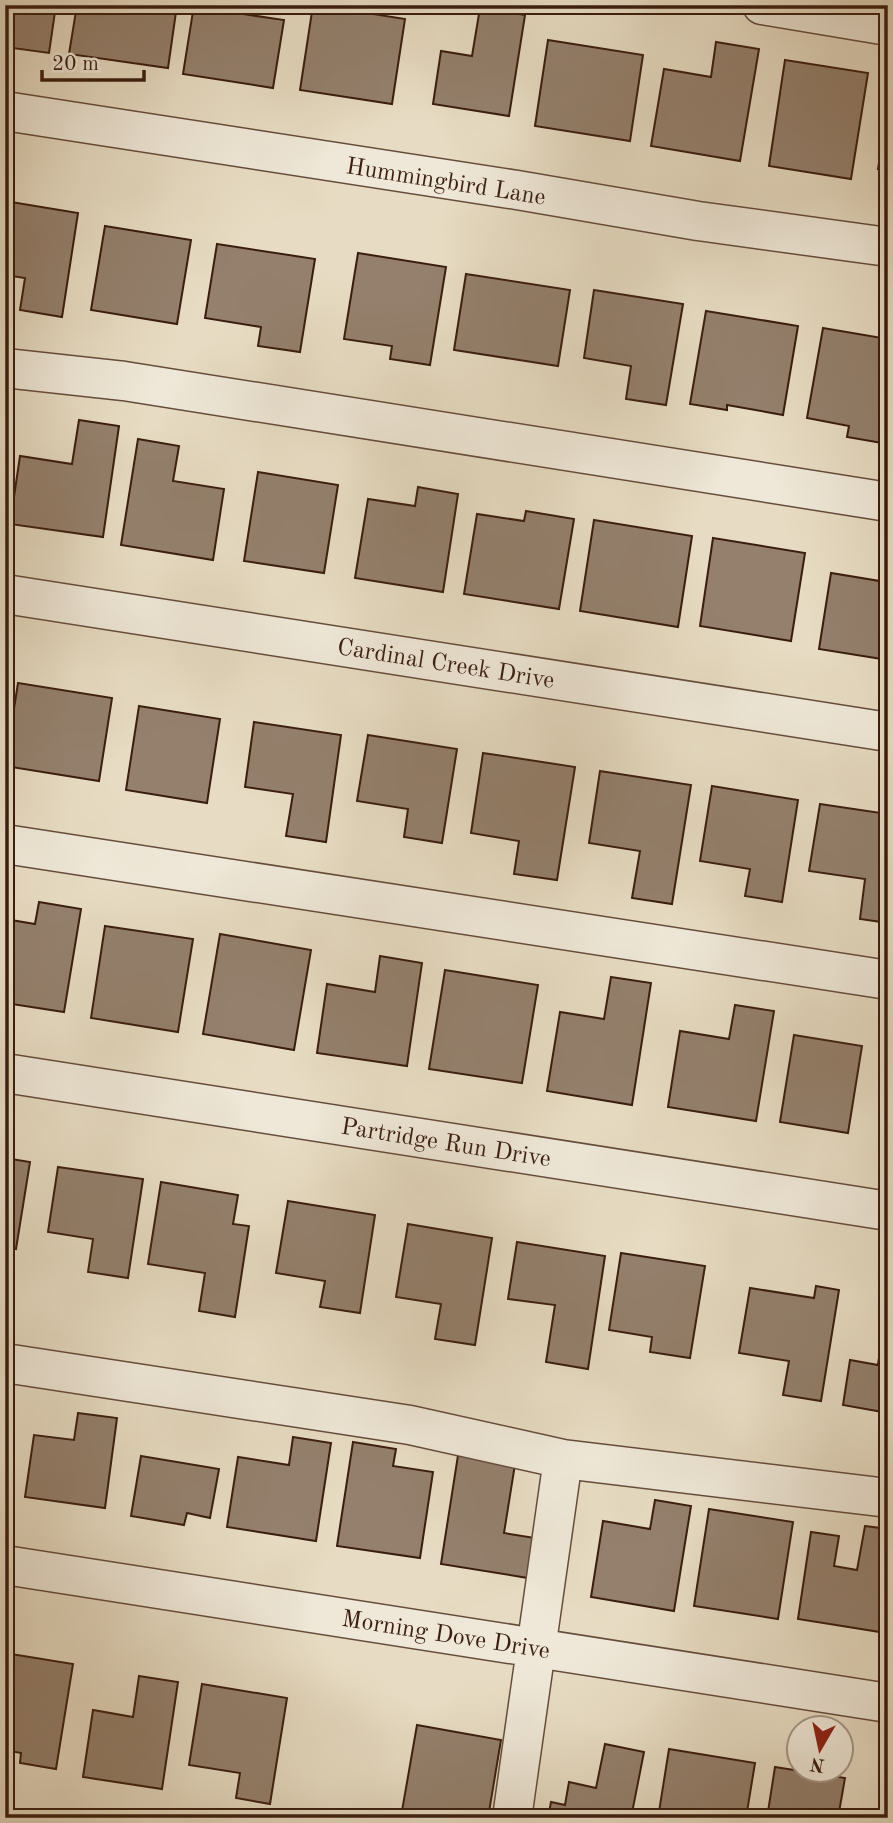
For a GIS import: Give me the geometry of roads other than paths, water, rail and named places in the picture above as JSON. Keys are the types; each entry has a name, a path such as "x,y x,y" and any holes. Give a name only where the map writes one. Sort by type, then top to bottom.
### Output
{"street":[{"path":"762,5 888,26"},
{"name":"Hummingbird Lane","path":"5,111 517,190 698,221 888,247"},
{"path":"5,368 124,381 888,502"},
{"name":"Cardinal Creek Drive","path":"5,594 888,732"},
{"path":"5,844 888,980"},
{"name":"Partridge Run Drive","path":"5,1073 888,1211"},
{"path":"5,1363 410,1425 563,1459 888,1497"},
{"path":"512,1818 563,1459"},
{"name":"Morning Dove Drive","path":"5,1565 888,1703"}]}
